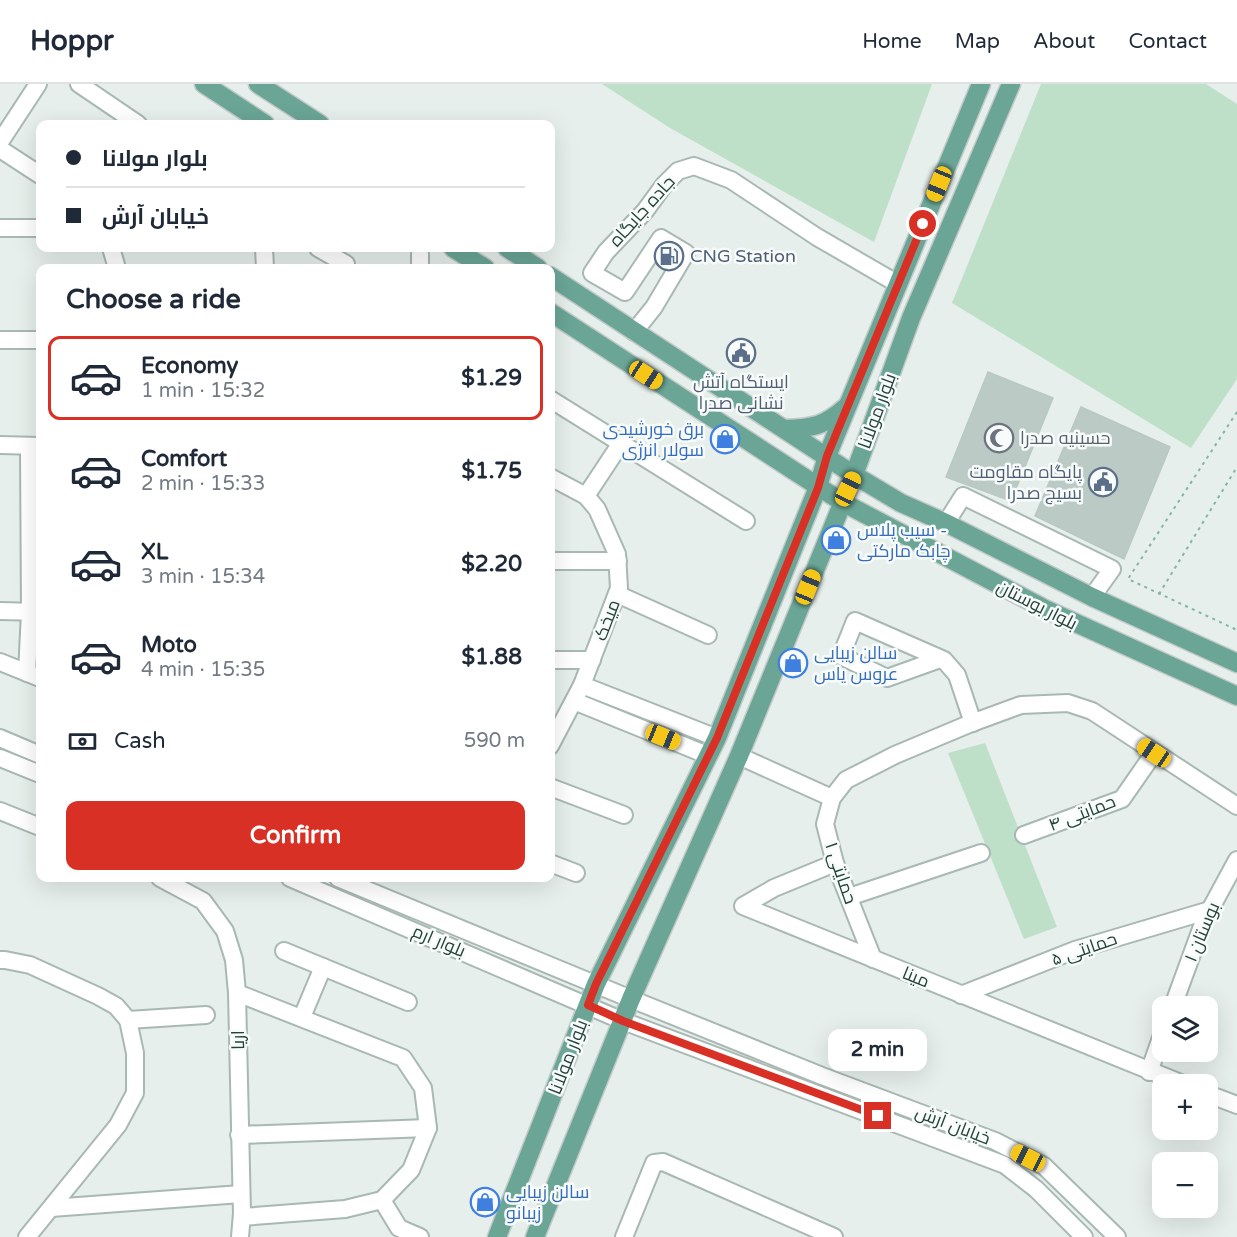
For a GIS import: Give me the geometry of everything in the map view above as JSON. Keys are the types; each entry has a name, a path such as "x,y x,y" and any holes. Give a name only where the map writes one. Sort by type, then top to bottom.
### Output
{"main road":[{"path":"204,84 260,120"},
{"path":"258,84 314,120"},
{"name":"بلوار مولانا","path":"497,1237 596,984 717,738 818,488 827,456 981,84"},
{"name":"بلوار مولانا","path":"535,1237 631,999 739,756 854,476 911,318 1011,84"},
{"path":"459,252 479,264"},
{"path":"513,252 532,264"},
{"name":"بلوار بوستان","path":"555,279 827,456 854,476 901,503 946,523 1092,597 1237,663"},
{"name":"بلوار بوستان","path":"555,315 842,502 1045,609 1237,696"},
{"path":"785,429 815,426 829,421 848,406"}],"street":[{"path":"0,142 38,84"},
{"path":"79,84 132,120"},
{"path":"0,149 36,172"},
{"name":"جاده جایگاه","path":"634,332 654,307 686,253 661,238 625,292 592,273 606,252 645,212 671,178 678,171 694,166 731,180 817,237 898,284"},
{"path":"0,228 36,228"},
{"path":"325,252 346,264"},
{"path":"0,340 36,340"},
{"path":"555,402 746,521"},
{"path":"586,496 621,443"},
{"path":"0,445 35,446 34,675 0,662"},
{"name":"میخک","path":"555,480 586,496 597,509 617,554 619,588 582,685 555,737"},
{"path":"946,523 963,496 1112,569 1092,597"},
{"path":"555,561 618,561"},
{"path":"617,594 708,635"},
{"path":"0,611 35,612"},
{"path":"940,659 887,678 841,656 855,621 940,659 957,675 971,723"},
{"path":"555,660 592,660"},
{"path":"582,685 717,738"},
{"path":"574,701 707,756"},
{"path":"739,756 832,798 846,780 896,755 971,723 1021,705 1068,703 1092,711 1237,806"},
{"path":"0,738 36,753"},
{"name":"حمایتی ۴","path":"1024,835 1122,799 1154,753"},
{"path":"0,758 36,772"},
{"path":"555,789 624,815"},
{"name":"حمایتی ۱","path":"832,798 825,824 835,863 873,959"},
{"path":"0,811 36,825"},
{"path":"849,897 981,853"},
{"name":"بوستان ۱","path":"1177,996 1204,921 1237,860"},
{"name":"مینا","path":"835,863 774,888 743,906 1155,1074"},
{"path":"555,865 576,873"},
{"name":"اریا","path":"167,882 203,901 225,931 234,960 237,993 242,1217 240,1237"},
{"name":"بلوار ارم","path":"299,882 623,1021"},
{"name":"بلوار ارم","path":"348,882 631,999"},
{"name":"حمایتی ۵","path":"962,995 1075,950 1210,910"},
{"path":"284,951 408,1002"},
{"path":"0,960 30,965 116,1006 128,1020 135,1053 135,1093 118,1125 27,1237"},
{"path":"302,1017 322,967"},
{"path":"237,993 403,1058 423,1088 428,1128 411,1170 382,1200 345,1209 242,1217"},
{"name":"خیابان آرش","path":"631,999 822,1076 995,1141 1044,1166 1117,1237"},
{"path":"128,1020 206,1015"},
{"name":"خیابان آرش","path":"623,1021 1005,1165 1036,1189 1084,1237"},
{"path":"1149,1072 1153,1062"},
{"path":"814,1093 822,1076"},
{"path":"1218,1098 1237,1105"},
{"path":"239,1135 428,1128"},
{"path":"624,1237 654,1163 663,1162 834,1237"},
{"path":"51,1208 241,1194"},
{"path":"382,1200 399,1228 420,1237"}],"path":[{"path":"1237,412 1128,579 1237,630"},
{"path":"1160,594 1237,466"}],"green space":[{"path":"602,84 932,84 874,242 670,128"},
{"path":"1041,84 1206,84 1237,104 1237,379 1191,448 952,303"},
{"path":"985,743 1057,927 1024,939 948,753"}],"building":[{"name":"حسینیه صدرا","path":"988,372 1053,398 1011,501 946,477"},
{"name":"پایگاه مقاومت بسیج صدرا","path":"1081,407 1170,447 1124,559 1035,516"}],"place":[{"name":"CNG Station","path":"669,256"},
{"name":"ایستگاه آتش نشانی صدرا","path":"741,353"},
{"name":"حسینیه صدرا","path":"999,438"},
{"name":"برق خورشیدی سولار انرژی","path":"725,439"},
{"name":"پایگاه مقاومت بسیج صدرا","path":"1103,482"},
{"name":"سیب پلاس - چابک مارکتی","path":"836,540"},
{"name":"سالن زیبایی عروس یاس","path":"793,663"},
{"name":"سالن‌ زیبایی زیبانو","path":"485,1202"}],"route":[{"path":"878,1116 623,1021 588,1005 596,984 717,738 818,488 827,456 923,224"}]}
